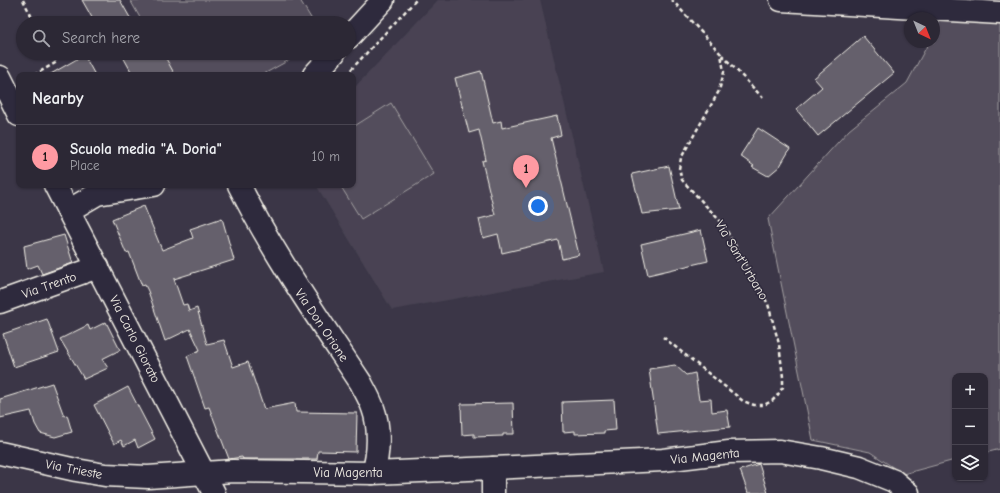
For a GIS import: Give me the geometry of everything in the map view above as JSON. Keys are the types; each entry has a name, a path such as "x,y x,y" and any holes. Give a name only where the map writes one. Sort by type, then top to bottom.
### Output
{"street":[{"path":"356,29 383,0"},
{"path":"781,0 1000,13"},
{"path":"317,72 328,60"},
{"path":"0,77 12,115"},
{"name":"Via Carlo Giorato","path":"56,188 214,493"},
{"path":"68,211 97,194 135,188"},
{"name":"Via Don Orione","path":"241,188 290,277 361,383 369,399 375,416 378,443 376,464 373,473"},
{"name":"Via Trento","path":"0,302 98,267"},
{"name":"Via Magenta","path":"199,465 233,471 373,473 663,460 728,452 780,451 821,458 859,467 894,481 908,493"},
{"name":"Via Trieste","path":"0,453 105,475 148,477 179,467 199,465"},
{"path":"493,468 493,493"}],"path":[{"path":"23,0 31,16"},
{"path":"349,72 416,0"},
{"path":"672,0 763,98"},
{"name":"Via Sant'Urbano","path":"663,337 743,401 754,405 764,405 772,401 783,387 779,344 768,304 722,224 682,180 679,169 681,158 719,91 724,72 721,54"},
{"path":"39,72 57,62 56,60"}],"shaded area":[{"path":"130,0 300,0 310,16 139,16"},
{"path":"438,0 540,0 604,272 392,310 318,188 356,188 356,86"},
{"path":"943,16 1000,21 1000,449 988,452 988,373 952,373 952,461 903,474 870,452 813,440 768,219 849,130 907,83 926,48 940,48 940,21"},
{"path":"164,60 289,60 267,72 170,72"},
{"path":"391,103 434,174 361,219 342,188 356,188 356,125"}],"building":[{"path":"82,0 120,0 129,16 91,16"},
{"path":"863,36 894,73 818,136 796,109 822,87 814,78"},
{"path":"75,60 87,60 93,72 54,72"},
{"path":"125,60 167,60 173,72 131,72"},
{"path":"481,71 493,123 501,121 502,128 557,116 561,135 551,138 579,255 562,259 558,240 502,253 498,234 483,238 479,219 495,215 482,161 486,160 479,130 469,133 455,78"},
{"path":"758,128 790,149 780,166 768,176 752,167 754,166 740,156"},
{"path":"669,166 679,210 642,214 632,174"},
{"path":"144,206 162,250 193,238 190,229 222,218 234,260 174,279 183,305 187,304 189,311 197,308 207,344 224,340 233,367 248,362 264,409 295,403 296,412 357,413 356,452 318,451 317,459 243,459 242,457 229,459 209,407 205,408 187,356 200,350 190,329 165,341 148,291 145,285 142,286 129,252 126,253 112,219"},
{"path":"701,230 708,261 648,275 641,244"},
{"path":"64,235 73,263 42,274 38,265 27,269 24,246"},
{"path":"47,319 59,352 14,367 3,334"},
{"path":"106,322 120,350 102,359 108,368 84,379 60,339 88,325 90,330"},
{"path":"675,365 686,375 695,373 699,400 711,399 712,412 727,410 730,427 658,434 649,369"},
{"path":"52,383 64,416 67,415 72,432 55,437 40,433 35,424 31,411 0,418 0,399"},
{"path":"128,387 155,439 138,448 135,440 124,446 121,440 114,444 94,405"},
{"path":"614,400 616,430 604,431 604,433 575,434 575,431 563,432 562,402"},
{"path":"513,403 514,434 474,437 474,434 462,435 461,404"},
{"path":"759,464 768,493 748,493 740,470"}],"place":[{"name":"Scuola media \"A. Doria\"","path":"526,188"}]}
